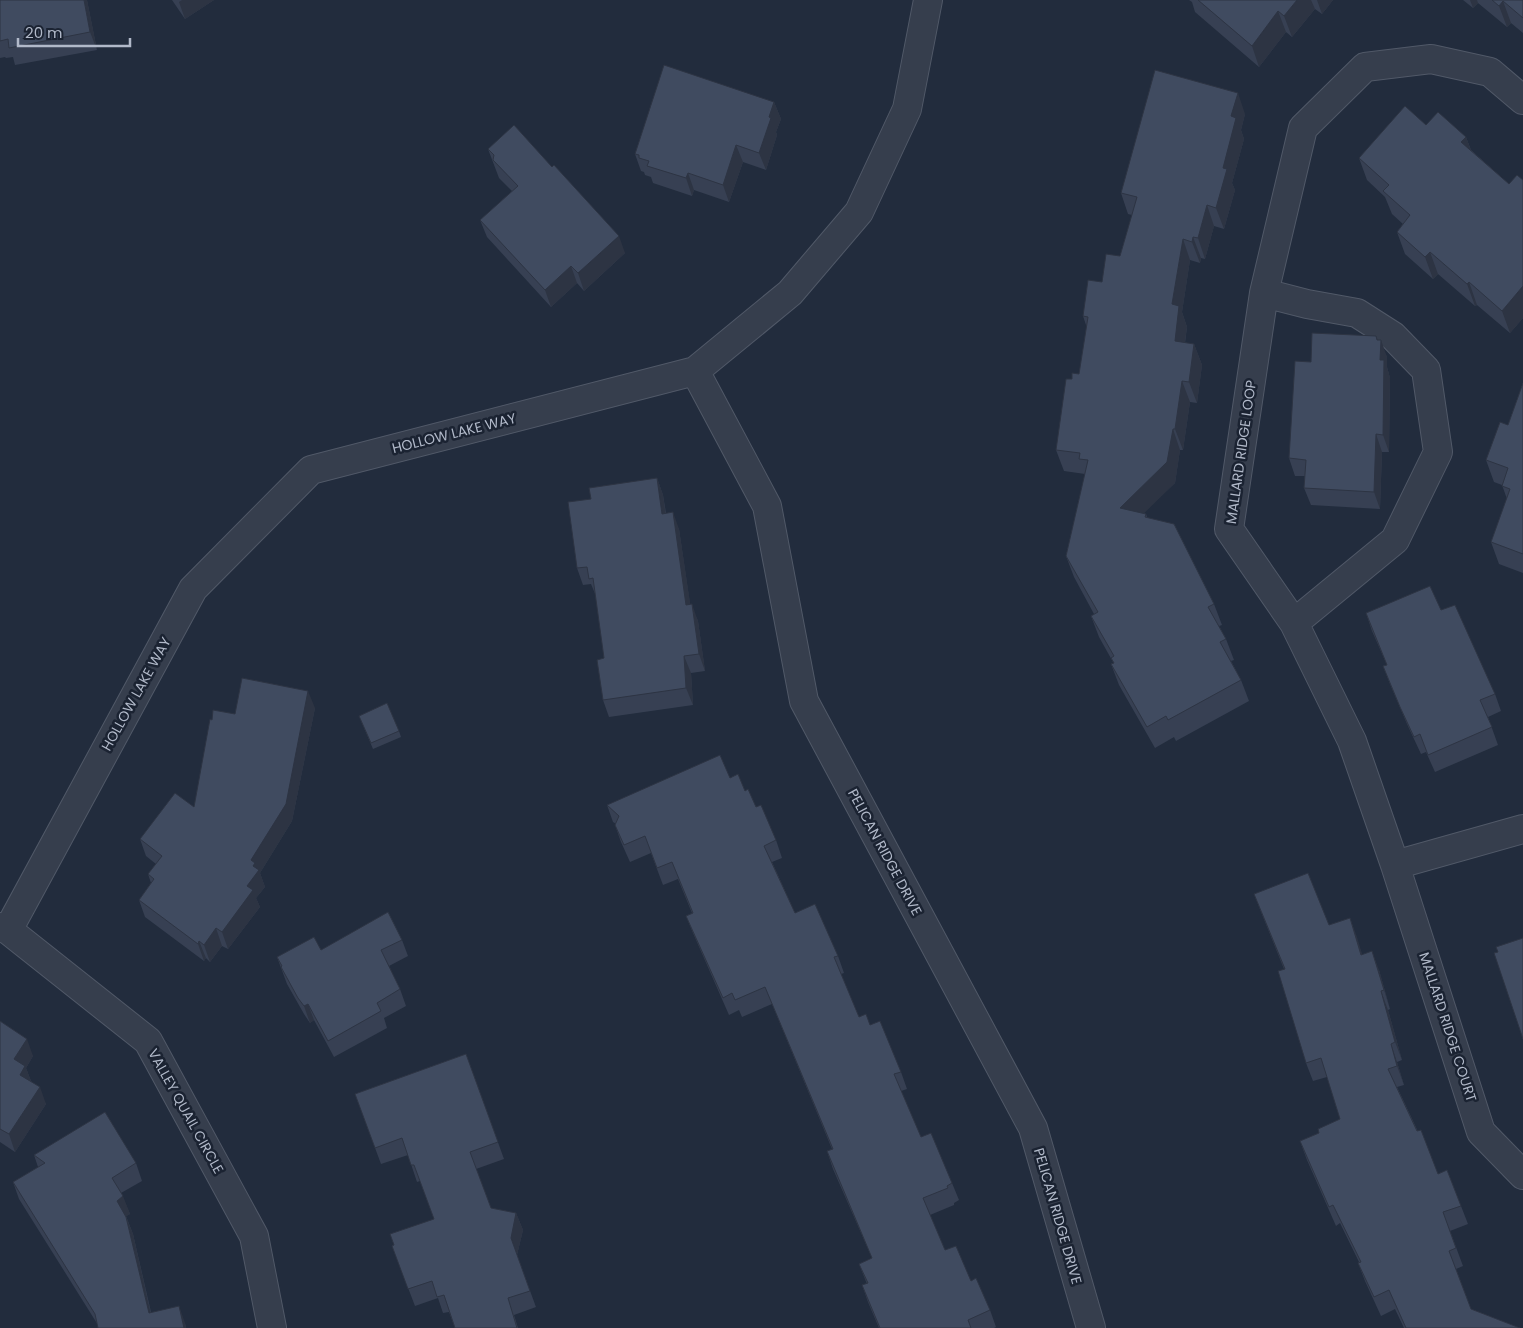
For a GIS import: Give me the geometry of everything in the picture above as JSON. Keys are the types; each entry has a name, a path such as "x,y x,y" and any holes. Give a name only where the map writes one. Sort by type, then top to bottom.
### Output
{"street":[{"name":"HOLLOW LAKE WAY","path":"4,929 193,590 311,470 695,371 790,293 859,212 907,109 928,0"},
{"name":"MALLARD RIDGE LOOP","path":"1395,865 1352,741 1294,623 1229,529 1264,293 1303,128 1365,67 1431,59 1490,72 1523,100"},
{"path":"1264,293 1357,313 1393,336 1426,370 1438,452 1395,540 1294,623"},
{"name":"PELICAN RIDGE DRIVE","path":"695,371 766,506 804,701 1033,1128 1091,1328"},
{"path":"1395,865 1523,829"},
{"name":"MALLARD RIDGE COURT","path":"1395,865 1481,1132 1523,1176"},
{"name":"VALLEY QUAIL CIRCLE","path":"4,929 148,1041 254,1236 272,1328"}],"building":[{"path":"0,0 84,0 90,32 9,48 8,39 0,41"},
{"path":"1198,0 1297,0 1284,16 1278,11 1252,46"},
{"path":"1492,0 1523,0 1523,18 1503,1 1499,6"},
{"path":"664,65 774,102 769,117 771,118 759,153 736,145 723,185 688,173 686,178 647,166 649,161 639,158 639,155 635,154"},
{"path":"1155,70 1238,93 1231,116 1236,118 1223,168 1227,169 1216,208 1207,205 1198,238 1193,237 1192,242 1183,239 1172,304 1179,306 1175,341 1194,344 1189,382 1182,381 1175,429 1173,429 1167,462 1120,508 1146,514 1145,517 1174,524 1214,604 1208,607 1226,639 1220,642 1241,680 1168,720 1166,716 1147,727 1111,664 1114,663 1111,658 1114,656 1091,616 1098,612 1066,556 1088,460 1079,459 1080,453 1056,450 1066,379 1072,379 1072,373 1079,374 1088,317 1083,316 1088,280 1102,282 1106,254 1120,256 1137,197 1121,193"},
{"path":"1405,106 1426,125 1438,112 1466,137 1461,142 1509,184 1517,175 1523,180 1523,286 1502,311 1469,282 1467,284 1430,252 1425,257 1397,232 1410,215 1383,191 1389,185 1359,158"},
{"path":"514,125 552,167 554,165 619,236 578,273 571,266 545,290 480,220 518,186 493,160 494,155 488,149"},
{"path":"1312,333 1376,336 1377,340 1381,340 1380,360 1384,360 1383,435 1376,434 1374,492 1304,488 1306,460 1289,458 1295,361 1311,362"},
{"path":"1523,383 1523,554 1491,542 1510,489 1502,486 1508,468 1486,460 1500,422 1508,425"},
{"path":"657,478 662,514 673,512 686,605 692,604 699,654 684,656 686,688 603,700 597,660 604,658 593,578 589,579 587,567 577,568 568,502 591,499 589,488"},
{"path":"1430,586 1441,610 1455,605 1495,694 1480,700 1492,727 1428,755 1420,734 1414,737 1400,707 1383,666 1387,665 1366,613"},
{"path":"242,678 308,691 286,804 251,860 255,863 253,866 259,870 247,886 253,890 222,932 216,928 204,945 199,941 198,944 139,900 154,879 148,874 162,856 140,839 175,793 194,807 213,710 235,714"},
{"path":"387,703 399,731 371,743 359,716"},
{"path":"720,755 730,778 738,774 745,791 748,789 756,807 761,805 776,840 764,846 795,913 815,904 838,956 834,957 859,1017 866,1014 870,1025 880,1021 901,1072 894,1074 921,1137 931,1133 952,1183 947,1186 948,1188 923,1198 945,1250 956,1246 971,1281 976,1278 990,1310 968,1320 971,1328 880,1328 862,1285 868,1283 859,1264 872,1258 827,1151 833,1149 765,987 735,1000 732,993 723,998 686,916 693,913 672,862 657,868 645,836 624,845 615,825 619,816 607,805"},
{"path":"1308,873 1329,925 1350,918 1361,955 1372,951 1384,990 1381,991 1395,1042 1391,1044 1397,1066 1388,1069 1417,1131 1421,1130 1438,1174 1447,1170 1461,1206 1443,1212 1456,1248 1449,1251 1471,1309 1520,1328 1406,1328 1389,1290 1374,1297 1358,1263 1361,1262 1333,1205 1329,1207 1300,1141 1319,1133 1318,1129 1340,1119 1321,1058 1306,1063 1278,971 1285,969 1254,894"},
{"path":"388,912 402,940 381,950 400,989 377,1003 381,1011 328,1041 308,1004 304,1006 298,998 277,957 314,937 321,950"},
{"path":"1523,938 1523,1039 1494,953 1498,952 1496,947"},
{"path":"0,1021 27,1039 14,1059 25,1066 20,1075 40,1087 9,1134 0,1129"},
{"path":"466,1054 498,1142 470,1152 491,1208 516,1213 511,1238 530,1291 508,1298 517,1328 455,1328 444,1295 437,1297 432,1281 408,1289 392,1246 394,1245 390,1234 434,1219 414,1165 411,1165 402,1138 375,1148 355,1094"},
{"path":"105,1112 136,1163 112,1178 123,1196 117,1201 126,1217 149,1313 179,1306 184,1328 98,1328 95,1314 13,1182 45,1163 34,1155"}]}
